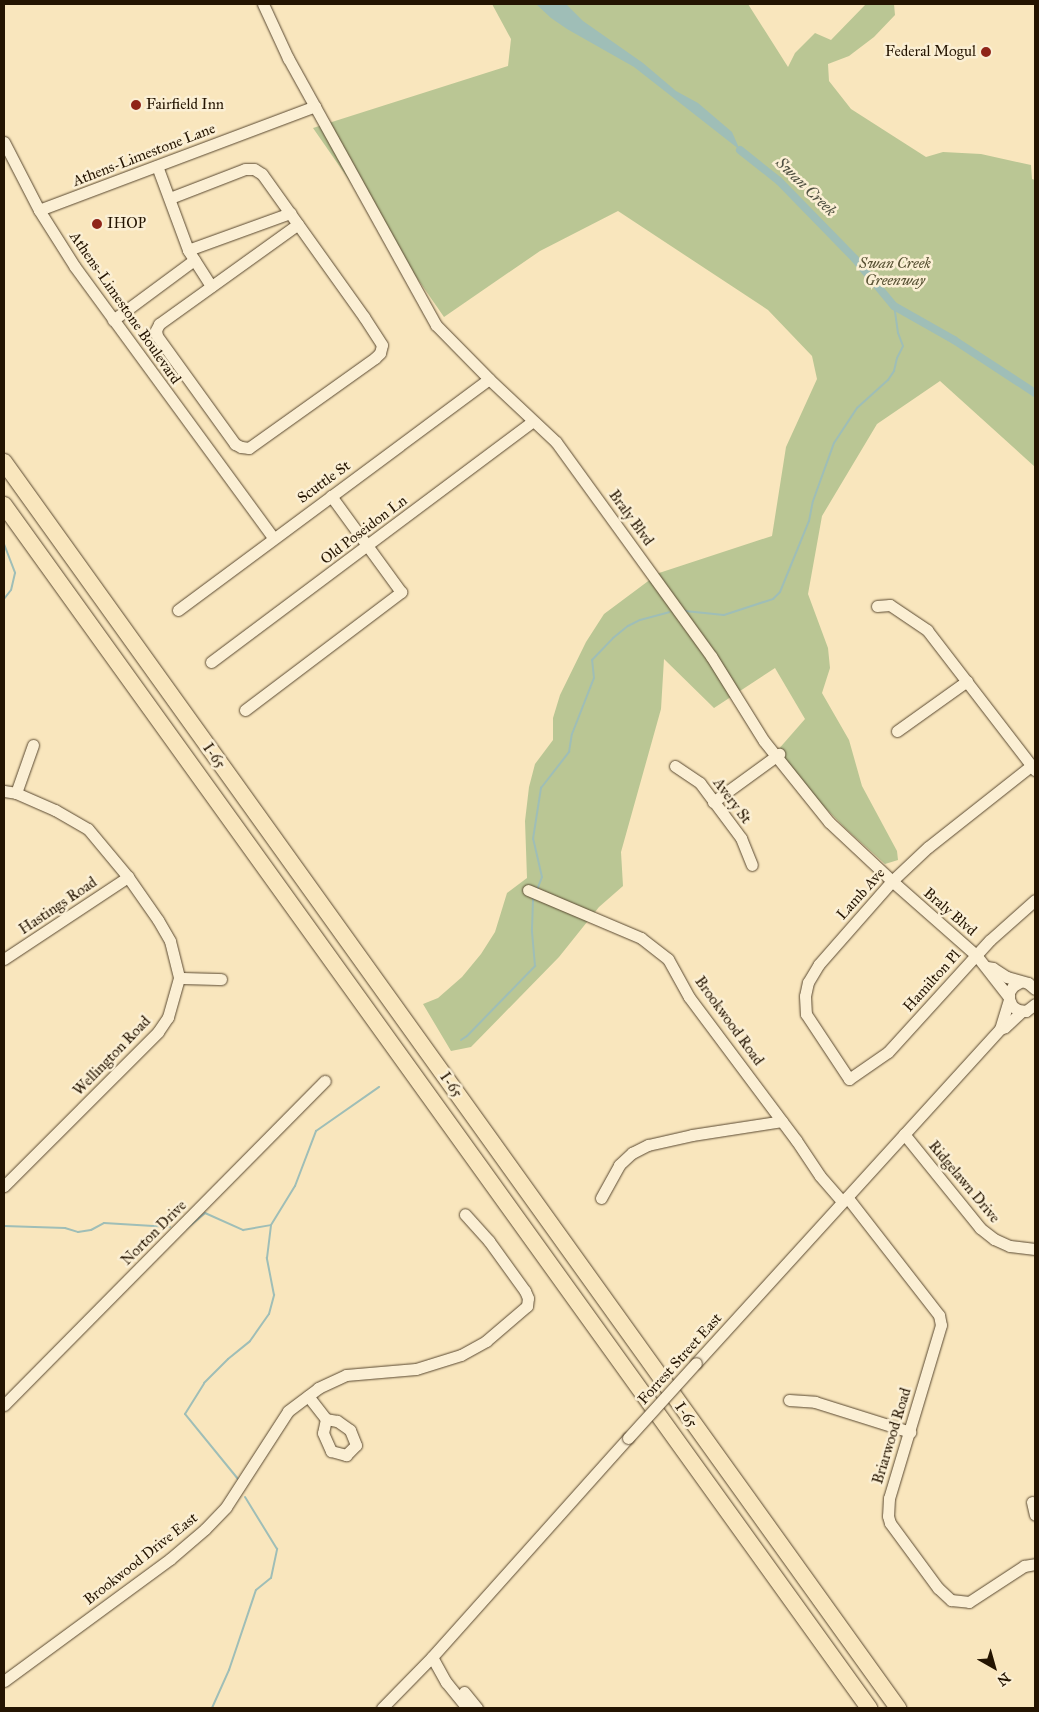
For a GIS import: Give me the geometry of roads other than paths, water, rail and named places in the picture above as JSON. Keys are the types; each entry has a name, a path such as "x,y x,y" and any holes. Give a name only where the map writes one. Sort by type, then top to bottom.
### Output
{"highway":[{"name":"I-65","path":"4,462 898,1708"},
{"path":"4,505 869,1708"}],"street":[{"name":"Braly Blvd","path":"263,4 288,58 436,324 445,336 556,442 711,656 764,741 829,822 987,966"},
{"name":"Athens-Limestone Lane","path":"39,210 315,106"},
{"name":"Athens-Limestone Boulevard","path":"4,142 39,210 75,267 273,538"},
{"path":"157,166 188,250 211,286"},
{"path":"170,198 245,169 254,169 262,174 298,224 382,345 380,353 375,358 249,448 235,444 157,336 156,330 159,324 298,224"},
{"path":"188,250 290,213"},
{"path":"114,320 194,260"},
{"name":"Scuttle St","path":"178,610 489,379"},
{"name":"Old Poseidon Ln","path":"211,662 533,421"},
{"path":"245,710 401,592 331,496"},
{"path":"877,606 890,605 927,630 1033,768"},
{"path":"897,731 967,681"},
{"path":"16,792 33,745"},
{"path":"713,802 777,755"},
{"name":"Avery St","path":"675,766 700,784 741,838 752,865"},
{"name":"Lamb Ave","path":"849,1079 806,1014 805,996 808,982 819,964 892,881 928,847 1033,768"},
{"path":"4,791 16,792 55,810 88,829 128,877 158,920 170,941 180,978 221,979"},
{"name":"Hastings Road","path":"4,959 128,877"},
{"name":"Brookwood Road","path":"528,890 642,938 668,959 689,996 782,1121 820,1176 845,1199"},
{"name":"Hamilton Pl","path":"849,1079 888,1052 976,955 1035,900"},
{"path":"987,966 1029,983"},
{"path":"987,966 1015,1009 1031,1008"},
{"name":"Wellington Road","path":"4,1186 158,1032 168,1017 180,978"},
{"path":"1009,998 1011,988 1029,983"},
{"name":"Forrest Street East","path":"1000,1029 1009,998"},
{"name":"Forrest Street East","path":"382,1708 432,1657 696,1362 1000,1029 1031,1008"},
{"name":"Norton Drive","path":"4,1405 325,1081"},
{"path":"601,1198 619,1165 632,1153 648,1145 692,1135 782,1121"},
{"name":"Ridgelawn Drive","path":"904,1134 980,1228 994,1239 1010,1246 1035,1249"},
{"name":"Briarwood Road","path":"845,1199 939,1315 940,1325 889,1498 888,1516 900,1538 938,1588 951,1600 969,1602 1024,1566 1035,1564"},
{"name":"Brookwood Drive East","path":"4,1681 170,1558 205,1529 226,1507 288,1411 318,1388 346,1375 416,1369 461,1355 486,1341 527,1306 528,1298 525,1291 489,1241 465,1214"},
{"path":"308,1396 326,1419"},
{"path":"789,1400 815,1402 910,1432"},
{"path":"1032,1502 1035,1515"},
{"path":"432,1657 442,1671 446,1682 467,1708"},
{"path":"442,1671 452,1676 477,1708"}],"water":[{"path":"536,4 566,4 583,21 643,63 676,91 698,103 732,132 740,150 634,67 567,29"}],"waterway":[{"name":"Swan Creek","path":"740,150 779,181 855,259 894,306 954,340 1035,393"},
{"path":"685,611 724,615 773,599 780,592 809,521 813,501 834,443 857,408 888,380 894,371 897,358 903,346 898,333 894,306"},
{"path":"4,544 15,573 11,590 4,599"},
{"path":"537,890 542,877 533,839 541,788 569,752 572,734 594,678 592,660 613,638 628,626 640,620 669,612"},
{"path":"461,1040 535,966 532,929 533,898"},
{"path":"238,1479 185,1414 204,1383 228,1359 250,1341 269,1314 274,1295 267,1258 271,1225 295,1186 316,1131 379,1087"},
{"path":"186,1229 205,1213 243,1230 271,1225"},
{"path":"4,1226 65,1228 78,1232 91,1230 104,1223 170,1227"},
{"path":"212,1708 229,1670 256,1590 271,1578 277,1549 245,1497"}],"place":[{"name":"Federal Mogul","path":"986,52"},
{"name":"Fairfield Inn","path":"136,105"},
{"name":"IHOP","path":"97,224"}],"park label":[{"name":"Swan Creek Greenway","path":"895,272"}]}
